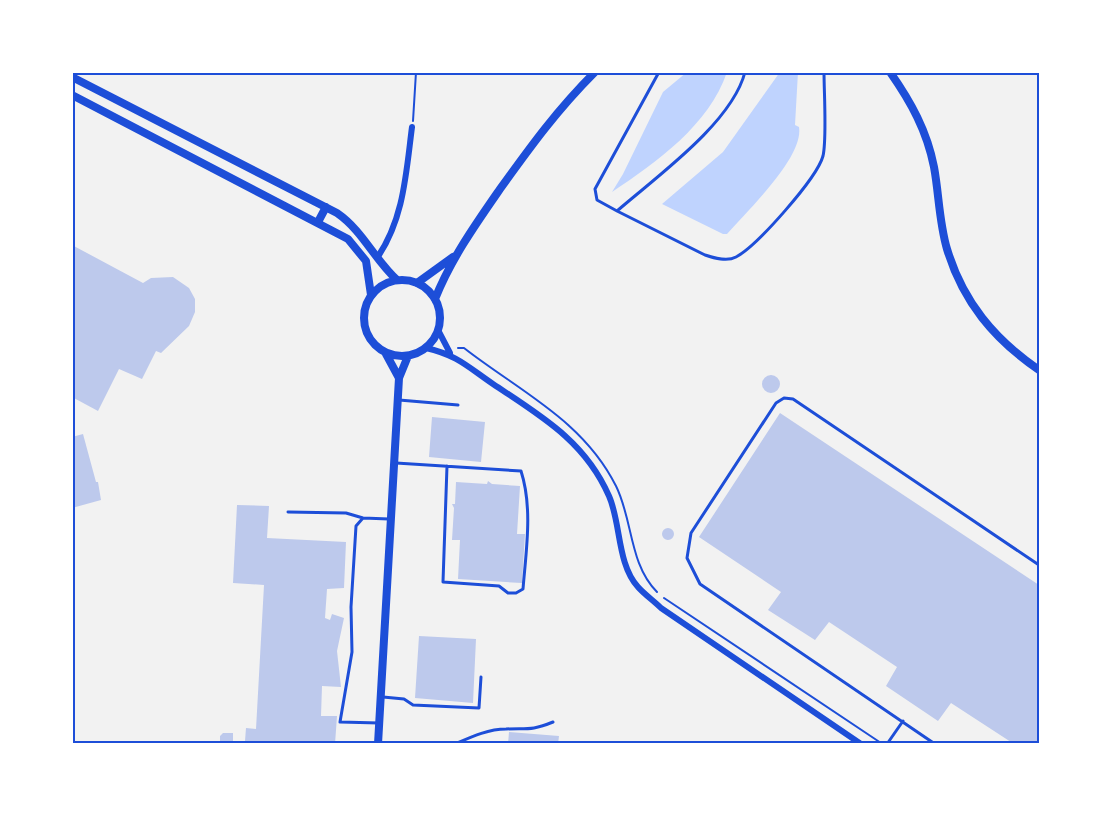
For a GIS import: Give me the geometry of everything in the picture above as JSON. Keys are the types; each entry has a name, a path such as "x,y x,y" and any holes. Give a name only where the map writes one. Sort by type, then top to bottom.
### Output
{"street":[{"path":"435,299 454,256 559,108 595,72"},
{"path":"890,72 912,102 927,140 947,247 969,300 984,323 1006,345 1039,370"},
{"path":"72,77 326,207 349,221 397,280"},
{"path":"72,95 348,239 357,247 366,261 371,294"},
{"path":"377,258 390,239 396,222 404,190 412,127"},
{"path":"318,222 326,207"},
{"path":"417,283 454,256"},
{"path":"397,280 417,283 435,299 440,320 438,330 426,348 408,356 387,354 376,347 364,328 366,305 371,294 387,283 397,280"},
{"path":"438,330 451,354"},
{"path":"426,348 451,354 550,420 574,444 597,473 610,498 629,572 637,586 662,608 861,744"},
{"path":"387,354 399,378"},
{"path":"378,744 399,378 408,356"}],"lane":[{"path":"659,72 595,189 597,200 705,255 718,259 734,258 750,247 797,197 823,156 824,72"},
{"path":"617,211 710,130 742,85 745,72"},
{"path":"935,744 700,584 687,558 691,533 776,403 784,398 793,399 1039,565"},
{"path":"398,400 458,405"},
{"path":"394,462 521,471 526,486 527,533 523,590 508,593 499,586 443,582 447,466"},
{"path":"288,512 346,513 363,518 391,520"},
{"path":"363,518 356,526 351,607 352,651 340,722 379,723"},
{"path":"381,697 404,699 412,705 479,708 481,677"},
{"path":"887,744 903,721"},
{"path":"455,744 483,732 505,729 532,730 553,722"}],"path":[{"path":"412,127 416,72"},
{"path":"451,354 459,347 464,348 569,423 594,450 623,502 642,573 656,591 882,744"}],"water":[{"path":"687,72 727,72 708,109 680,141 612,192 663,92"},
{"path":"780,72 798,72 795,125 799,127 798,139 784,168 760,198 727,234 662,204 723,152"}],"building":[{"path":"72,245 143,283 151,278 173,277 189,288 195,299 195,312 189,326 161,353 156,351 142,379 119,369 98,411 72,397"},
{"path":"767,375 775,375 780,380 778,391 767,393 762,388 762,380"},
{"path":"780,413 1039,585 1038,744 1014,744 951,703 938,721 886,686 897,667 829,622 815,640 768,610 781,592 699,537"},
{"path":"432,417 485,422 481,462 429,457"},
{"path":"83,434 96,482 98,482 101,500 72,508 72,437"},
{"path":"488,481 492,484 520,486 517,534 525,534 522,583 458,579 460,540 452,540 454,508 452,504 455,504 456,482 487,484"},
{"path":"237,505 269,506 267,538 346,542 344,588 327,589 325,618 330,620 332,614 344,618 337,651 341,687 322,686 321,716 337,716 335,744 220,744 220,736 223,733 233,733 233,741 245,741 246,728 256,729 264,585 233,583"},
{"path":"668,528 674,534 668,540 662,534"},
{"path":"419,636 476,639 473,703 415,698"},
{"path":"509,732 559,736 558,744 508,744"}]}
